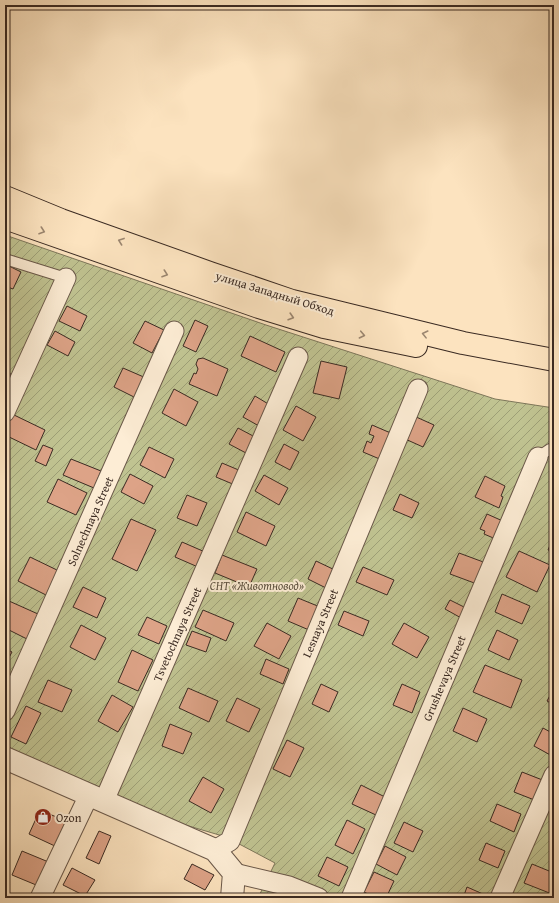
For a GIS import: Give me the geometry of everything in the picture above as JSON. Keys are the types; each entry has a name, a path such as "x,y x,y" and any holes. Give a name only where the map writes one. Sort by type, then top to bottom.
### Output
{"highway":[{"name":"улица Западный Обход","path":"5,197 68,222 292,301 463,343 554,360"},
{"name":"улица Западный Обход","path":"5,218 324,327 461,356 554,372"}],"street":[{"path":"5,412 66,278"},
{"name":"Solnechnaya Street","path":"5,711 174,331"},
{"name":"Tsvetochnaya Street","path":"40,898 96,798 298,357"},
{"name":"Lesnaya Street","path":"215,850 230,841 418,390"},
{"name":"Grushevaya Street","path":"351,898 546,453"},
{"path":"5,758 215,850 234,873 289,886 318,898"},
{"path":"500,898 554,775"},
{"path":"232,898 234,873"}],"lane":[{"path":"5,259 66,278"}],"green space":[{"name":"СНТ «Животновод»","path":"5,235 266,325 495,399 554,408 554,898 258,898 275,863 226,837 104,801 5,758"}],"building":[{"path":"5,264 21,272 13,289 5,286"},
{"path":"67,306 87,316 80,331 59,321"},
{"path":"195,320 208,326 196,352 183,346"},
{"path":"145,321 164,330 152,353 133,343"},
{"path":"55,331 75,342 68,356 47,345"},
{"path":"250,336 285,352 276,372 241,356"},
{"path":"203,358 228,369 217,396 189,384 194,373 196,374 198,369 196,364 198,359"},
{"path":"321,361 347,367 339,399 313,393"},
{"path":"123,368 146,378 136,398 114,387"},
{"path":"5,372 16,376 5,392"},
{"path":"174,389 198,402 186,426 162,413"},
{"path":"255,396 270,405 259,426 243,417"},
{"path":"296,406 316,417 303,441 283,430"},
{"path":"12,414 45,430 36,450 5,435 5,429"},
{"path":"414,416 434,425 423,447 403,438"},
{"path":"372,425 393,434 382,460 363,452 367,441 371,443 374,436 369,434"},
{"path":"238,428 255,437 246,453 229,444"},
{"path":"284,444 299,452 290,470 275,462"},
{"path":"43,445 53,449 46,466 35,461"},
{"path":"149,447 174,459 165,478 140,465"},
{"path":"71,459 101,471 94,488 63,475"},
{"path":"222,463 241,471 235,485 216,477"},
{"path":"130,474 153,486 144,504 121,492"},
{"path":"264,475 288,488 279,505 255,491"},
{"path":"485,476 505,486 501,496 503,497 499,508 475,497"},
{"path":"58,479 87,493 76,515 47,502"},
{"path":"400,494 419,503 412,518 393,510"},
{"path":"187,495 207,503 197,526 177,518"},
{"path":"246,512 275,526 266,546 237,532"},
{"path":"487,514 505,522 498,540 484,534 485,531 480,529"},
{"path":"131,519 156,530 137,571 112,559"},
{"path":"554,535 554,552 548,550"},
{"path":"182,542 205,552 198,567 175,557"},
{"path":"519,551 550,565 537,592 506,577"},
{"path":"459,553 486,563 477,584 450,574"},
{"path":"222,555 257,569 249,587 215,573"},
{"path":"30,557 59,571 46,595 18,581"},
{"path":"316,561 337,571 328,589 308,579"},
{"path":"363,567 394,580 387,595 356,582"},
{"path":"83,587 106,598 97,618 73,607"},
{"path":"502,594 530,606 522,624 495,612"},
{"path":"298,598 320,607 309,630 288,621"},
{"path":"450,600 468,609 463,619 445,609"},
{"path":"9,601 38,614 27,639 5,628 5,610"},
{"path":"203,610 234,623 226,641 195,627"},
{"path":"344,611 369,621 363,636 338,625"},
{"path":"147,617 167,626 159,644 138,635"},
{"path":"267,623 291,636 279,659 254,646"},
{"path":"404,623 429,637 417,658 392,644"},
{"path":"81,625 106,638 95,660 70,647"},
{"path":"497,630 518,640 509,660 488,650"},
{"path":"192,631 211,638 206,652 186,645"},
{"path":"5,648 12,652 5,665"},
{"path":"132,650 153,660 138,691 118,682"},
{"path":"266,659 289,669 283,684 260,674"},
{"path":"485,665 522,680 511,708 473,692"},
{"path":"48,680 72,690 62,712 38,702"},
{"path":"321,684 338,692 329,712 312,704"},
{"path":"402,684 420,692 412,713 393,705"},
{"path":"188,688 218,701 209,722 179,708"},
{"path":"554,688 554,705 547,701"},
{"path":"112,695 133,707 118,732 98,721"},
{"path":"237,698 260,709 249,732 226,721"},
{"path":"26,706 41,713 26,744 11,737"},
{"path":"463,708 487,719 477,742 453,731"},
{"path":"170,724 192,733 183,754 162,746"},
{"path":"543,728 554,734 554,757 534,746"},
{"path":"287,740 304,748 290,777 273,769"},
{"path":"522,772 545,781 537,801 514,792"},
{"path":"203,777 224,789 211,813 189,801"},
{"path":"361,785 385,797 376,815 352,804"},
{"path":"497,804 521,814 514,832 490,821"},
{"path":"40,810 68,822 57,847 29,834"},
{"path":"347,820 365,829 353,854 335,845"},
{"path":"404,822 423,831 413,852 394,843"},
{"path":"99,831 111,836 99,864 86,858"},
{"path":"486,843 505,851 498,868 479,860"},
{"path":"385,846 406,857 397,875 376,864"},
{"path":"22,851 51,863 41,887 12,875"},
{"path":"327,857 348,867 339,886 318,876"},
{"path":"192,864 214,875 205,890 184,879"},
{"path":"532,864 554,873 554,889 552,894 524,883"},
{"path":"72,868 95,880 85,896 63,885"},
{"path":"374,872 394,881 386,898 376,898 364,892"},
{"path":"467,887 492,898 463,898"}],"place":[{"name":"Ozon","path":"43,817"}]}
